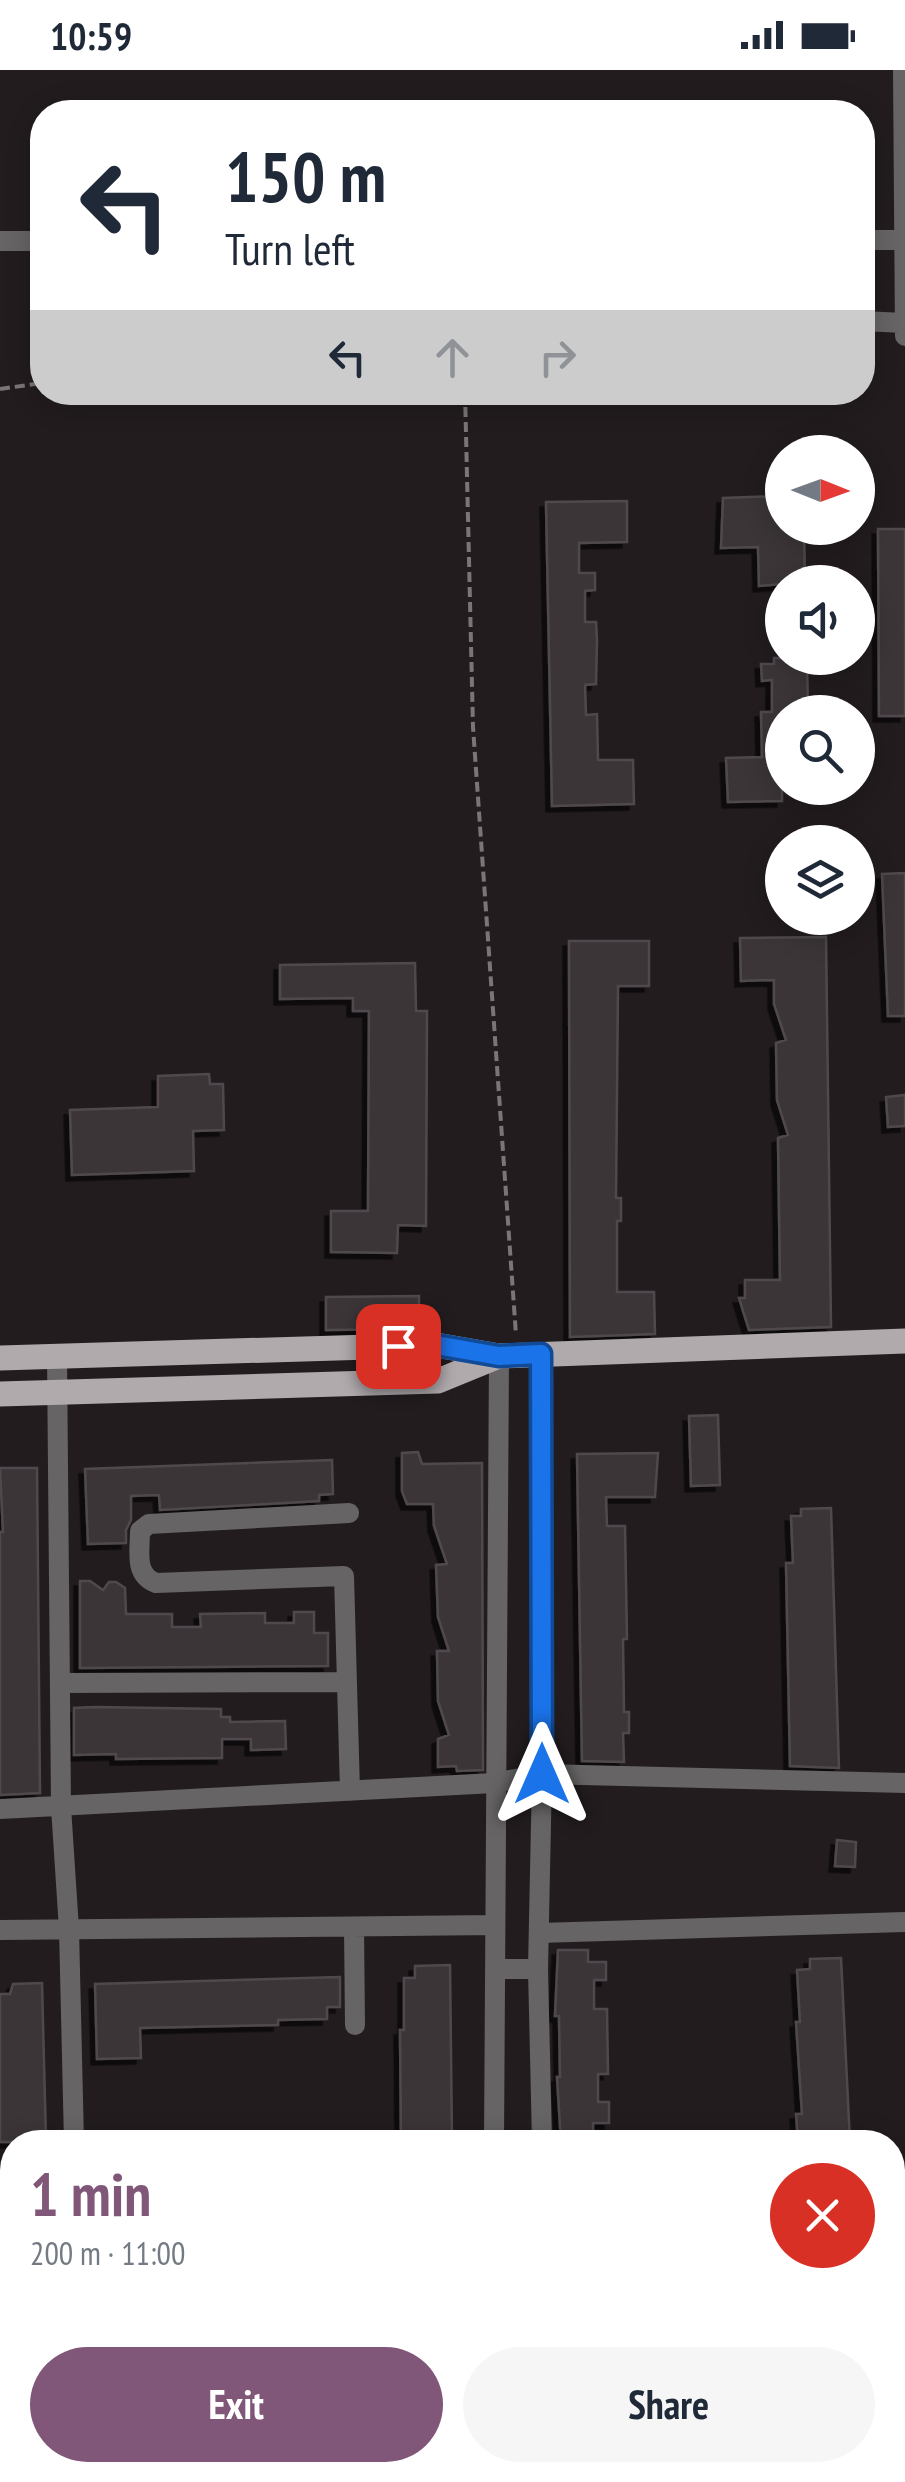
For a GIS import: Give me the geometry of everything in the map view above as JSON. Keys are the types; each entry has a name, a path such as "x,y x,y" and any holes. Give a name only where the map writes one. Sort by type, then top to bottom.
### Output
{"main road":[{"path":"0,1358 436,1345 519,1355 905,1340"},
{"path":"0,1394 438,1381 519,1355"}],"street":[{"path":"875,323 904,327 904,70"},
{"path":"875,240 905,240"},
{"path":"0,241 30,241"},
{"path":"56,1355 61,1808 69,1930 74,2130"},
{"path":"519,1355 542,1774 538,1969 542,2130"},
{"path":"494,2130 494,1783 519,1355"},
{"path":"350,1512 149,1524 140,1532 140,1571 145,1579 156,1583 344,1576 350,1791"},
{"path":"60,1683 347,1682"},
{"path":"0,1809 494,1783 542,1774 905,1783"},
{"path":"539,1933 905,1922"},
{"path":"0,1930 495,1925"},
{"path":"354,1926 356,2026"},
{"path":"495,1969 538,1969"}],"path":[{"path":"0,388 30,385"},
{"path":"464,405 473,727 519,1355"}],"building":[{"path":"765,497 765,545 804,545 805,565 765,565 765,585 759,586 758,547 721,548 723,498"},
{"path":"627,501 627,542 579,543 579,573 595,573 595,590 585,591 585,622 596,622 597,640 596,684 585,685 586,715 597,714 598,760 633,760 634,804 552,806 546,502"},
{"path":"878,529 905,529 905,716 879,716"},
{"path":"761,664 765,664 765,675 807,675 808,695 772,695 772,680 762,681"},
{"path":"761,712 765,712 765,801 728,802 726,758 762,757"},
{"path":"905,873 905,1016 888,1016 882,874"},
{"path":"826,937 831,1327 749,1330 739,1298 745,1298 745,1280 780,1280 778,1138 788,1135 777,1100 776,1043 786,1040 774,1004 774,980 741,981 740,938"},
{"path":"569,941 649,941 649,986 618,986 616,1198 621,1198 621,1221 617,1221 617,1292 654,1292 655,1334 570,1337"},
{"path":"415,963 416,1011 427,1011 426,1226 398,1225 397,1253 331,1252 331,1211 368,1211 369,1011 353,1011 353,998 280,999 280,965"},
{"path":"209,1074 210,1084 223,1084 224,1130 193,1131 194,1171 72,1175 70,1110 158,1107 158,1076"},
{"path":"905,1095 905,1126 888,1127 886,1097"},
{"path":"419,1296 419,1329 326,1330 326,1297"},
{"path":"718,1415 720,1485 691,1486 689,1416"},
{"path":"418,1452 422,1464 482,1463 483,1770 438,1767 438,1739 449,1735 438,1701 437,1651 449,1651 438,1617 436,1565 447,1564 434,1526 433,1504 407,1504 402,1491 402,1453"},
{"path":"658,1453 655,1497 606,1497 607,1526 625,1526 624,1712 629,1712 629,1733 623,1733 624,1762 582,1761 577,1454"},
{"path":"332,1460 333,1494 319,1495 319,1501 160,1510 159,1495 131,1496 126,1543 88,1544 85,1469"},
{"path":"0,1468 37,1468 40,1793 0,1795"},
{"path":"831,1508 839,1768 790,1766 786,1563 793,1563 791,1516 801,1516 801,1509"},
{"path":"80,1581 90,1581 103,1590 109,1582 116,1582 125,1588 126,1614 172,1614 172,1627 201,1627 200,1614 265,1613 265,1623 294,1623 294,1612 314,1612 314,1633 328,1633 328,1666 80,1668"},
{"path":"74,1708 221,1709 221,1717 230,1717 230,1722 285,1721 286,1749 251,1750 251,1739 222,1739 222,1758 116,1759 116,1754 74,1755"},
{"path":"837,1840 856,1842 855,1867 835,1866"},
{"path":"558,1950 588,1950 588,1962 606,1962 606,1980 594,1980 594,2009 607,2009 608,2074 598,2074 598,2102 609,2102 609,2123 593,2123 593,2130 560,2130 559,2016 555,2016"},
{"path":"841,1958 849,2130 797,2130 796,2114 802,2114 797,1970 810,1969 810,1959"},
{"path":"450,1965 452,2130 401,2130 404,1978 415,1978 415,1966"},
{"path":"340,1977 340,2007 327,2007 327,2019 278,2020 278,2025 140,2028 141,2058 97,2059 95,1984"},
{"path":"42,1983 46,2130 0,2130 0,1994 10,1994 13,1984"}],"route":[{"path":"398,1346 436,1345 499,1356 541,1354 542,1774"}]}
